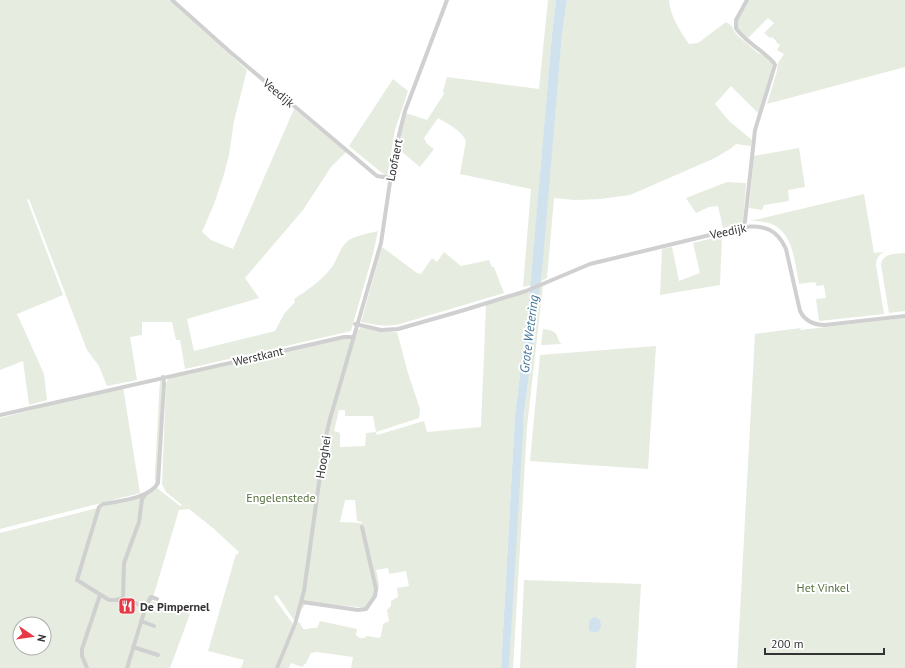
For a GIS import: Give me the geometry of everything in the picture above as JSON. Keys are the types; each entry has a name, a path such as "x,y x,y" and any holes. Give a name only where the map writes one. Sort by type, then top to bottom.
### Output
{"street":[{"name":"Veedijk","path":"172,0 229,51 377,176 390,178"},
{"name":"Loofaert","path":"354,337 356,324 381,243 390,178 397,141 405,111 447,0"},
{"path":"743,227 746,221 746,202 755,130 775,65 772,59 748,42 736,28 736,20 747,0"},
{"path":"746,221 750,226"},
{"name":"Veedijk","path":"356,324 381,330 398,329 526,291 590,264 750,226 758,226 772,230 782,241 786,249 800,311 803,316 813,323 825,325 905,316"},
{"name":"Werstkant","path":"0,415 344,337 354,337"},
{"name":"Hooghei","path":"277,668 302,602 325,440 354,337"},
{"path":"126,668 145,609 142,606 123,598 109,600 77,580 99,507 103,504 145,495 155,488 160,480 163,377"},
{"path":"123,598 124,563 139,522 142,499 145,495"},
{"path":"302,602 358,610 366,608 375,596 376,589 362,527"},
{"path":"87,668 82,656 82,649 100,595"},
{"path":"137,604 147,604 151,597 157,599"},
{"path":"141,621 154,626"},
{"path":"133,647 158,655"}],"green space":[{"path":"0,0 169,0 247,70 234,121 229,155 224,174 214,204 202,232 211,240 233,249 294,109 346,152 331,167 303,210 245,278 259,298 187,319 194,351 275,331 284,314 295,302 294,299 314,285 328,272 342,248 348,241 357,236 378,231 351,331 185,369 180,340 176,340 172,322 142,322 142,335 130,337 137,380 107,386 99,366 87,350 29,199 27,200 63,295 17,314 44,374 47,400 29,405 23,361 0,370"},
{"path":"548,0 556,0 531,285 523,287 531,189 460,174 466,141 458,130 438,118 424,138 427,144 434,149 420,167 398,147 406,113 427,120 444,94 443,91 447,77 539,89"},
{"path":"567,0 669,0 673,18 689,44 698,43 726,22 732,26 738,36 758,53 769,57 773,65 759,114 731,86 715,104 729,121 752,140 751,146 736,144 715,158 630,195 600,199 575,200 554,198 547,278 540,282 562,35"},
{"path":"748,0 905,0 905,67 767,104 778,63 784,54 777,50 780,45 772,37 770,38 764,33 774,23 768,18 748,38 737,27 737,20"},
{"path":"393,79 408,91 395,130 387,177 349,146"},
{"path":"799,148 805,187 788,190 789,201 764,205 762,210 749,208 754,156"},
{"path":"727,182 746,183 743,223 723,228 718,206 709,207 696,213 686,198"},
{"path":"864,194 874,253 884,252 878,257 876,265 884,314 819,321 816,299 826,298 824,285 817,286 815,282 799,284 792,249 782,232 775,226 764,222 750,221"},
{"path":"722,236 720,285 660,295 662,249 672,247 679,281 700,273 693,243"},
{"path":"382,247 417,273 421,274 432,258 437,262 444,252 461,266 489,260 492,267 494,267 504,293 400,324 380,325 361,322"},
{"path":"905,253 905,311 889,313 881,265 882,261 886,256"},
{"path":"543,285 527,427 513,668 509,668 521,444 539,287"},
{"name":"Engelenstede","path":"530,291 515,415 501,668 351,668 353,657 317,652 311,653 306,663 302,667 291,663 289,668 279,668 298,622 303,629 317,628 320,621 357,629 356,635 360,638 367,636 379,638 381,636 383,624 389,621 387,610 391,606 391,601 398,597 397,588 409,586 406,571 389,574 388,568 376,570 379,587 377,594 368,608 307,602 298,614 296,612 294,620 277,595 275,596 274,598 293,624 275,668 241,668 244,660 208,651 236,554 237,555 239,552 213,528 189,509 179,510 152,601 190,614 170,668 0,668 0,533 140,497 140,508 132,543 143,499 146,495 157,488 180,506 182,505 166,492 162,484 166,384 168,379 356,335 358,330 361,328 397,332 420,409 419,418 376,432 377,435 424,421 427,432 481,427 486,305","holes":["339,410 345,410 345,416 373,416 376,432 366,433 365,446 340,447 340,433 334,431","345,500 355,500 357,521 363,523 340,522"]},
{"name":"Het Vinkel","path":"905,318 905,668 737,668 755,334"},
{"path":"543,329 554,332 562,344 541,345"},
{"path":"656,346 648,469 530,461 540,355"},
{"path":"160,379 162,383 157,482 155,484 155,473"},
{"path":"123,387 140,493 0,529 0,418"},
{"path":"524,580 641,584 636,668 520,668"}],"water":[{"name":"Grote Wetering","path":"556,0 567,0 562,35 542,271 524,415 509,668 501,668 515,415 530,291"},
{"path":"595,617 600,620 601,626 599,631 591,632 589,630 589,621"}],"place":[{"name":"De Pimpernel","path":"127,606"}]}
